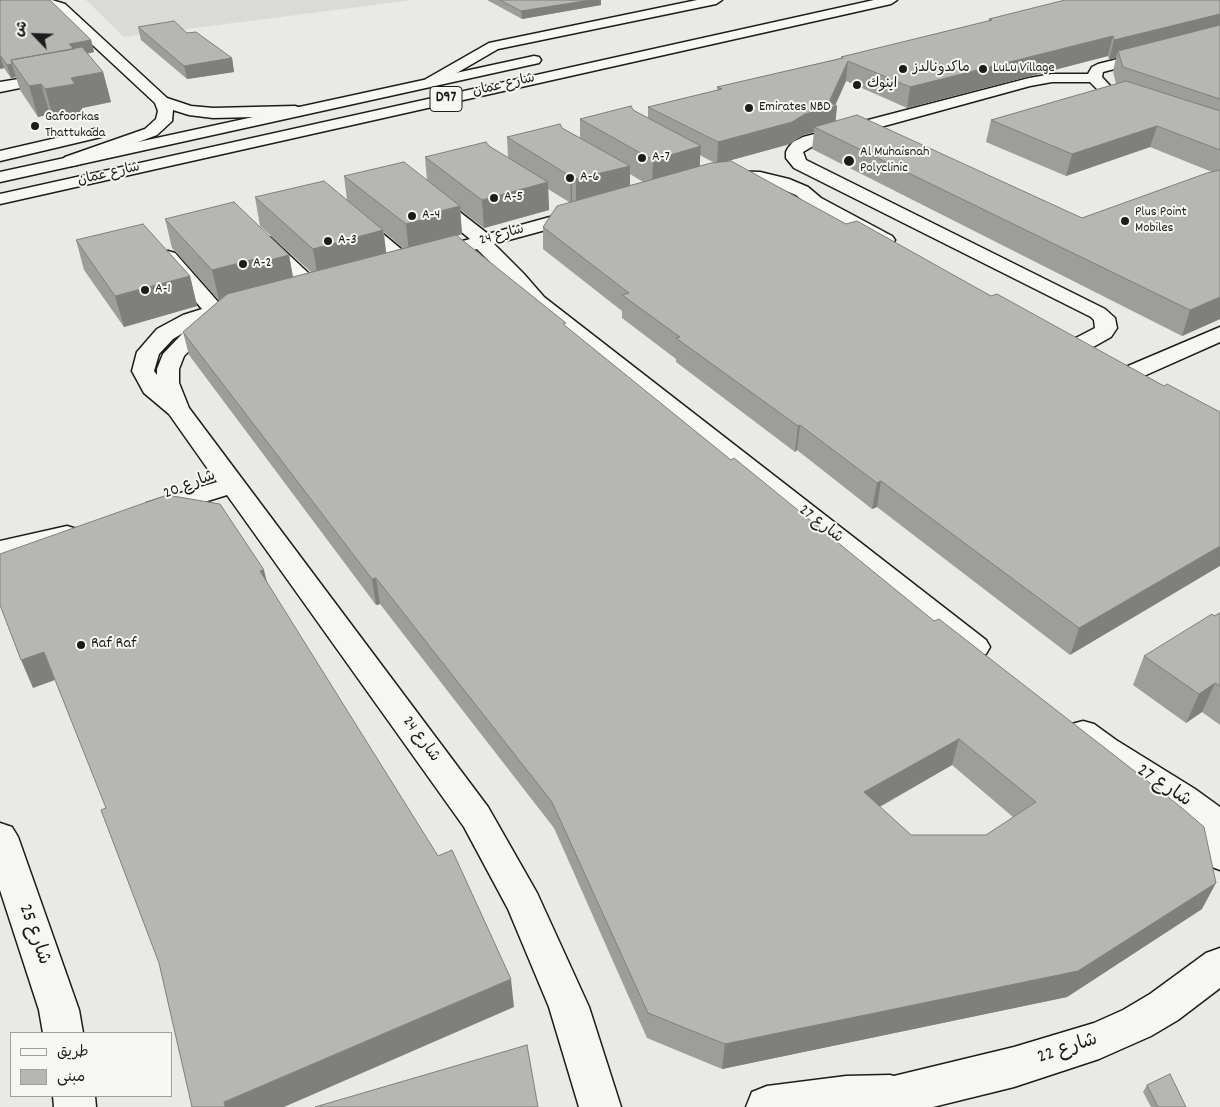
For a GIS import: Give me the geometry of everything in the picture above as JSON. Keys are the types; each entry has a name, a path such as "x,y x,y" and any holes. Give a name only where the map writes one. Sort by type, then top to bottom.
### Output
{"street":[{"path":"40,0 60,7 162,101 190,110 213,113 295,111"},
{"path":"431,82 494,46 716,0"},
{"name":"شارع عمان","path":"0,199 891,0"},
{"path":"0,187 545,67 659,36"},
{"path":"1094,78 1098,70 1104,67 1220,37"},
{"name":"شارع عمان","path":"0,177 295,111 551,57"},
{"path":"1095,355 1106,328 1104,318 1098,313 800,164 794,158 794,152 799,146 809,141 1029,82 1052,78 1094,78 1102,87 1117,88 1116,72 1135,60"},
{"path":"103,68 122,64"},
{"path":"0,87 66,75"},
{"path":"71,161 151,132 164,121 166,116 162,101"},
{"path":"0,156 95,134"},
{"path":"713,178 772,189 815,202 899,248"},
{"path":"0,205 82,181"},
{"name":"شارع 27","path":"417,187 483,241 536,301"},
{"path":"551,201 574,216"},
{"name":"شارع 24","path":"346,213 397,265 595,211"},
{"path":"250,229 313,288"},
{"name":"شارع 27","path":"462,247 504,281 536,301 992,661"},
{"path":"162,251 215,311"},
{"name":"شارع 24","path":"177,408 168,383 168,369 174,354 186,341 202,329 253,304 215,311 191,320 165,334 148,352 143,371 152,388 177,408 476,817 524,904 565,998 600,1107"},
{"path":"1095,355 1220,334"},
{"path":"1095,355 1151,386"},
{"name":"شارع 20","path":"134,512 229,479"},
{"path":"0,550 79,531 0,562"},
{"name":"شارع 27","path":"1067,720 1104,749 1183,799 1220,826"},
{"name":"شارع 27","path":"1104,749 1160,803 1220,855"},
{"name":"شارع 25","path":"0,837 59,1010 63,1032"},
{"name":"شارع 22","path":"767,1107 846,1097 884,1101 1014,1067 1099,1040 1138,1023 1164,1007 1220,965"}],"shaded area":[{"path":"86,0 413,0 124,37"}],"building":[{"path":"0,0 50,0 91,40 69,44 74,49 11,60 12,64 7,65 0,55"},
{"path":"500,0 591,0 521,11"},
{"path":"1065,0 1220,0 1220,14 1114,40 1113,36 910,87 848,61 829,102 837,106 805,114 792,122 718,142 648,107 722,89 717,87 843,58 841,57"},
{"path":"174,21 187,33 196,32 232,58 184,66 138,27"},
{"path":"1220,25 1220,99 1123,67 1118,51"},
{"path":"82,47 103,72 71,78 75,84 45,89 41,84 29,86 11,60"},
{"path":"1126,81 1220,111 1220,150 1157,126 1072,154 991,120"},
{"path":"631,106 633,110 701,146 653,160 580,119"},
{"path":"857,115 1082,218 1220,170 1220,297 1190,310 814,127"},
{"path":"560,124 562,128 630,166 576,179 572,177 573,175 570,176 507,137"},
{"path":"486,142 489,146 548,182 482,200 425,157"},
{"path":"731,161 846,224 857,221 991,296 997,294 1164,386 1167,384 1220,412 1220,546 1079,628 881,481 877,483 800,425 798,426 676,338 680,337 622,295 629,293 543,227 557,206 711,163"},
{"path":"404,162 460,206 436,212 440,215 406,224 344,176"},
{"path":"324,181 383,230 313,249 255,197"},
{"path":"234,202 289,255 251,265 259,258 212,270 165,219"},
{"path":"143,224 190,276 115,296 76,240"},
{"path":"456,235 566,323 563,324 731,460 734,458 934,621 939,619 1182,808 1204,827 1216,883 1078,971 725,1044 648,1013 552,802 376,578 372,579 183,332 227,294","holes":["959,739 1036,802 986,835 911,835 864,792"]},
{"path":"167,495 220,504 264,570 260,571 438,856 452,850 511,979 224,1102 225,1107 192,1107 159,963 101,810 106,808 44,652 21,660 0,605 0,554"},
{"path":"1220,613 1220,686 1215,683 1199,694 1144,656 1212,614 1214,616"},
{"path":"527,1045 538,1107 315,1107"},
{"path":"1170,1074 1186,1107 1158,1107 1147,1085"}],"place":[{"name":"ماكدونالدز","path":"903,69"},
{"name":"LuLu Village","path":"983,69"},
{"name":"اينوك","path":"857,85"},
{"name":"Emirates NBD","path":"749,108"},
{"name":"Gafoorkas Thattukada","path":"35,126"},
{"name":"A-7","path":"642,158"},
{"name":"Al Muhaisnah Polyclinic","path":"849,161"},
{"name":"A-6","path":"570,178"},
{"name":"A-5","path":"494,198"},
{"name":"A-4","path":"412,216"},
{"name":"Plus Point Mobiles","path":"1125,221"},
{"name":"A-3","path":"328,241"},
{"name":"A-2","path":"243,264"},
{"name":"A-1","path":"145,290"},
{"name":"Raf Raf","path":"81,645"}]}
